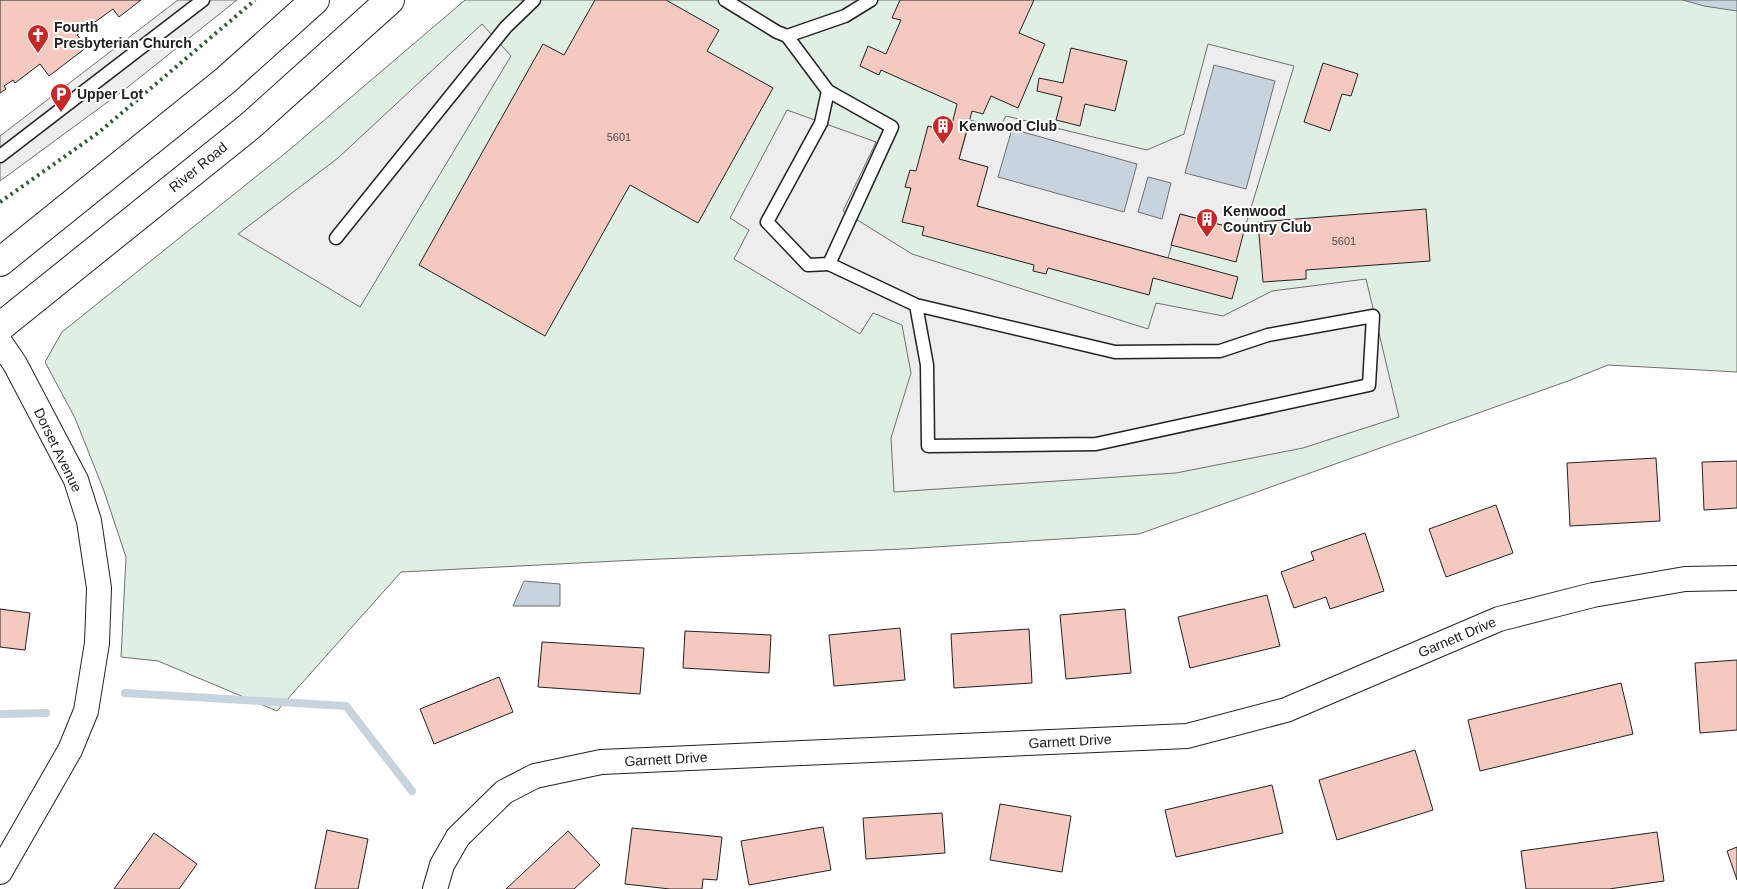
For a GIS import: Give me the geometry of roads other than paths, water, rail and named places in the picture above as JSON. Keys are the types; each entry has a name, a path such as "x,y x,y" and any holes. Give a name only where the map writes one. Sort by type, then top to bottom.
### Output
{"main road":[{"path":"0,262 226,80 315,0"},
{"name":"River Road","path":"0,327 250,126 390,0"}],"street":[{"name":"Dorset Avenue","path":"0,342 14,364 76,480 89,521 99,588 97,643 86,711 70,750 0,872"},
{"name":"Garnett Drive","path":"436,889 442,865 458,837 504,792 535,776 601,762 1187,736 1286,710 1499,619 1593,594 1685,579 1737,578"}],"lane":[{"path":"0,156 203,0"},
{"path":"336,238 506,27 534,0"},
{"path":"725,0 777,32 787,36 828,91 892,127 829,264"},
{"path":"787,36 845,16 871,0"},
{"path":"828,91 822,123 767,222 808,265 829,264 916,306 1115,352 1220,351 1268,335 1373,316 1369,385 1096,444 928,446 927,365 916,306"}],"waterway":[{"path":"125,693 346,706 412,791"},
{"path":"0,714 46,713"}],"place":[{"name":"Fourth Presbyterian Church","path":"38,54"},
{"name":"Upper Lot","path":"61,113"},
{"name":"Kenwood Club","path":"943,145"},
{"name":"Kenwood Country Club","path":"1207,238"}]}
